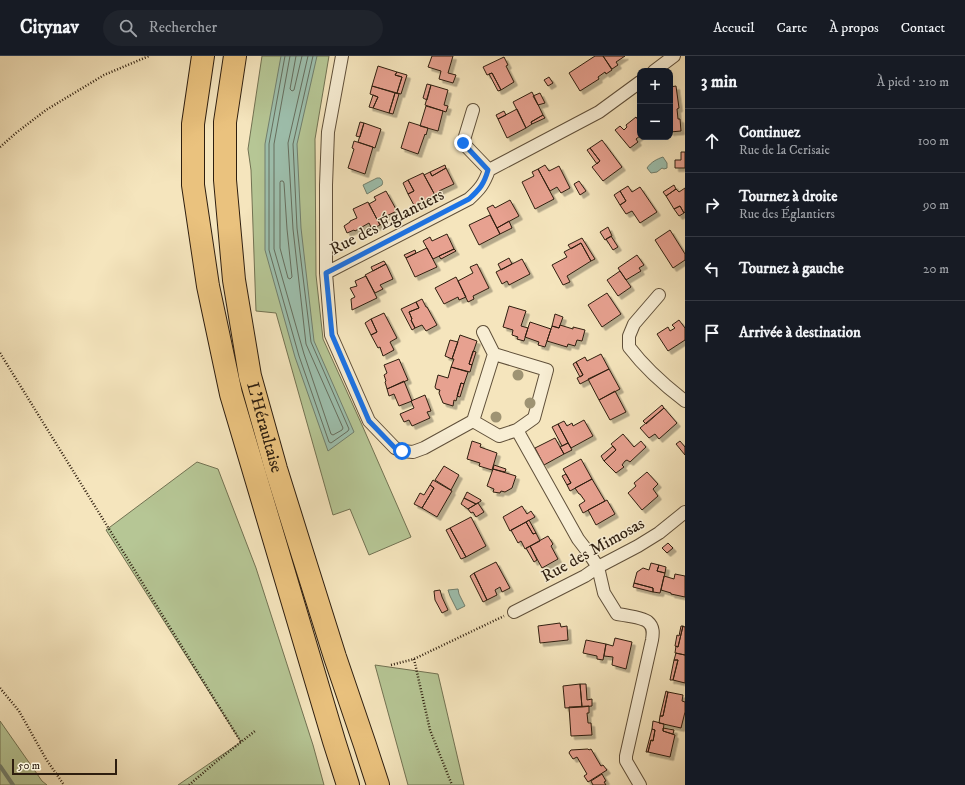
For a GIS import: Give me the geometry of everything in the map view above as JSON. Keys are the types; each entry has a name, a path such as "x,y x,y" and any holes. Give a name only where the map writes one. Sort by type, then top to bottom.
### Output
{"highway":[{"name":"L'Héraultaise","path":"203,56 193,124 193,185 208,286 231,394 348,785"},
{"name":"L'Héraultaise","path":"235,56 225,122 225,180 234,280 250,376 294,527 335,657 378,785"}],"street":[{"name":"Rue des Églantiers","path":"342,56 328,132 326,185 326,273 469,199 478,191 485,180 488,170"},
{"path":"658,68 674,56"},
{"path":"473,110 463,143 488,170 599,112 637,84"},
{"path":"326,273 332,335 369,421 395,448 402,451 413,452 424,448 473,421 494,354 483,332"},
{"path":"659,295 634,324 629,336 629,347 640,362 685,401"},
{"path":"473,421 499,436 517,430 534,418 547,370 494,354"},
{"path":"517,430 578,539 598,567 604,593 617,614 648,622 652,626 653,633 626,756 626,761 640,785"},
{"name":"Rue des Mimosas","path":"514,612 585,576 598,567 638,546 685,512"}],"path":[{"path":"0,147 46,110 104,75 149,56"},
{"path":"0,353 241,742"},
{"path":"391,665 414,659 514,612"},
{"path":"414,659 430,730 452,785"},
{"path":"0,688 19,711 46,759 64,785"},
{"path":"189,785 255,731"}],"green space":[{"path":"262,56 329,56 315,139 316,275 323,339 411,537 369,555 350,509 333,515 276,313 256,311 251,170 248,149"},
{"path":"197,462 218,469 256,568 313,745 324,785 178,785 241,742 106,530"},
{"path":"375,665 438,674 464,785 408,785"},
{"path":"0,721 42,781 47,785 0,785"}],"water":[{"path":"281,56 317,56 297,144 301,228 314,341 354,432 328,451 295,357 265,250 265,144"},
{"path":"663,157 667,163 667,168 662,168 657,172 651,173 647,168 650,164"},
{"path":"377,178 382,180 382,185 367,194 363,185"},
{"path":"458,589 465,606 457,610 448,590"}],"building":[{"path":"432,56 453,56 448,73 456,75 453,83 439,79 441,71 428,67"},
{"path":"595,56 603,56 612,70 606,74 605,72 598,77 599,79 580,91 569,73"},
{"path":"603,56 625,56 616,62 618,65 612,69"},
{"path":"504,57 508,65 506,66 514,82 501,90 492,73 487,75 483,67"},
{"path":"378,66 397,72 395,75 402,77 397,93 372,86"},
{"path":"397,72 407,75 401,94 397,93 402,77 395,75"},
{"path":"492,73 501,90 498,91 489,74"},
{"path":"549,77 553,83 548,86 544,80"},
{"path":"427,84 431,85 427,100 423,98"},
{"path":"431,85 448,90 444,105 448,106 446,112 425,105"},
{"path":"372,86 395,93 389,113 373,108 378,97 370,94"},
{"path":"673,86 676,86 679,108 677,109 678,119 680,119 681,131 673,132 673,104"},
{"path":"532,92 543,115 531,122 532,124 526,128 513,102"},
{"path":"395,93 399,94 393,114 389,113"},
{"path":"540,93 545,103 538,105 533,96"},
{"path":"373,95 378,97 373,108 369,107"},
{"path":"426,106 443,111 438,131 420,126"},
{"path":"517,109 526,128 507,138 498,119"},
{"path":"504,111 506,115 498,119 496,115"},
{"path":"543,115 545,118 532,124 531,122"},
{"path":"636,117 636,139 638,142 630,148 615,130 620,126 624,130 627,127 626,125"},
{"path":"360,122 364,123 360,137 356,136"},
{"path":"409,122 428,128 418,154 401,148"},
{"path":"364,123 381,129 375,148 358,142"},
{"path":"602,140 622,167 603,181 592,167 600,161 590,148"},
{"path":"354,141 373,147 365,174 348,168 354,149 352,148"},
{"path":"590,148 600,161 597,164 587,150"},
{"path":"681,152 685,152 685,168 675,168 675,160 681,160"},
{"path":"445,165 446,168 432,176 430,172"},
{"path":"545,165 549,171 559,166 570,188 561,193 557,187 550,191 538,169"},
{"path":"446,168 454,184 439,191 441,194 436,197 424,175 430,172 432,176"},
{"path":"538,169 554,199 535,209 522,182 534,176 532,172"},
{"path":"423,173 436,197 415,207 408,194 414,191 408,180"},
{"path":"408,180 414,191 408,194 403,183"},
{"path":"579,181 586,191 580,195 574,184"},
{"path":"674,185 676,189 666,196 663,192"},
{"path":"628,186 632,192 640,187 657,212 640,223 632,211 626,214 620,205 626,201 620,191"},
{"path":"685,188 684,213 680,206 674,209 666,196 676,189 679,192"},
{"path":"386,191 397,211 384,217 387,222 380,225 369,204 376,200 374,197"},
{"path":"620,191 626,201 620,205 614,195"},
{"path":"510,200 519,216 497,228 487,208 493,205 495,208"},
{"path":"368,202 380,225 372,229 369,223 355,231 354,230 347,233 344,226 357,218 353,209"},
{"path":"680,206 684,213 679,216 674,209"},
{"path":"490,215 500,234 479,245 469,225"},
{"path":"509,221 512,228 500,234 497,228"},
{"path":"608,227 612,236 605,240 600,232"},
{"path":"670,230 685,254 685,260 673,268 655,240"},
{"path":"447,234 454,249 433,259 423,241 430,237 432,241"},
{"path":"611,236 618,247 613,250 606,239"},
{"path":"582,238 595,259 591,261 581,243 571,249 568,245"},
{"path":"581,243 591,261 567,276 570,282 563,285 552,265 567,257 564,252"},
{"path":"427,248 437,267 415,277 406,258"},
{"path":"454,249 456,251 441,259 439,256"},
{"path":"415,250 416,253 406,258 404,255"},
{"path":"637,255 644,265 639,268 641,271 626,280 618,268"},
{"path":"509,258 512,264 501,270 498,264"},
{"path":"522,259 530,274 509,285 507,281 502,284 496,272"},
{"path":"384,261 386,264 373,271 371,267"},
{"path":"386,264 393,279 380,285 383,289 375,293 365,275"},
{"path":"477,264 489,288 473,296 474,299 468,302 458,281 473,273 470,267"},
{"path":"620,271 631,287 618,296 607,280"},
{"path":"366,276 377,298 352,310 351,299 355,297 350,288 357,286 355,281"},
{"path":"456,277 466,297 459,300 458,297 444,304 435,288"},
{"path":"607,293 621,314 602,327 588,305"},
{"path":"422,299 437,325 426,331 422,325 415,328 409,312 419,308 416,302"},
{"path":"416,302 419,308 409,312 415,328 412,330 401,309"},
{"path":"509,306 526,311 521,326 528,328 524,341 517,339 518,337 512,335 513,330 503,327"},
{"path":"384,313 397,338 390,342 394,350 383,356 380,347 378,348 371,335 377,332 371,319"},
{"path":"555,314 563,317 559,328 552,326"},
{"path":"371,319 377,332 371,335 365,323"},
{"path":"679,320 685,328 685,340 668,351 657,334 668,327 670,331 675,328 672,325"},
{"path":"530,322 551,329 545,347 538,345 539,342 525,337"},
{"path":"560,325 573,329 573,327 585,330 582,341 577,340 575,346 568,344 567,347 547,341 552,326 559,328"},
{"path":"460,335 477,341 469,364 472,365 470,372 451,367 454,359 452,359"},
{"path":"450,340 458,342 452,359 445,356"},
{"path":"473,351 476,352 472,365 469,364"},
{"path":"601,354 609,369 580,384 577,378 583,375 576,362 585,357 587,361"},
{"path":"399,359 408,380 387,389 384,375 387,373 384,365"},
{"path":"576,362 583,375 580,377 573,364"},
{"path":"451,367 468,372 464,384 461,383 453,406 443,403 439,393 440,390 436,389 435,387 438,375 448,378"},
{"path":"609,369 620,389 599,400 588,379"},
{"path":"404,381 412,401 399,406 394,394 389,396 387,389"},
{"path":"461,383 464,384 460,397 457,396"},
{"path":"615,391 626,412 610,420 599,400"},
{"path":"425,395 431,411 427,412 430,418 412,426 409,420 404,422 400,414 414,408 411,401"},
{"path":"662,405 664,408 646,424 643,421"},
{"path":"664,408 677,423 659,439 655,434 649,438 640,428"},
{"path":"584,420 593,436 571,448 558,424 564,421 567,426 572,423 573,426"},
{"path":"558,424 568,443 562,446 552,427"},
{"path":"623,434 634,447 641,441 646,447 630,462 627,460 625,461 622,465 624,467 616,473 604,461 616,450 611,444"},
{"path":"555,438 564,454 544,465 535,448"},
{"path":"472,441 481,444 480,447 497,453 492,470 479,466 480,463 467,459"},
{"path":"680,441 685,447 685,455 676,444"},
{"path":"568,443 572,450 564,454 560,447"},
{"path":"613,446 616,450 604,461 601,456"},
{"path":"581,459 592,479 570,491 567,485 571,483 563,469"},
{"path":"494,465 506,469 505,472 493,469"},
{"path":"444,466 459,475 451,490 435,480"},
{"path":"493,469 516,476 512,488 505,492 501,491 500,493 493,492 494,489 487,486"},
{"path":"647,472 658,484 653,489 658,496 642,510 628,493 636,486 634,483"},
{"path":"566,474 571,483 567,485 562,476"},
{"path":"592,479 605,501 583,513 579,505 585,501 575,488"},
{"path":"433,480 452,491 437,517 422,508 434,488 430,485"},
{"path":"430,485 434,488 422,508 414,504 420,493 424,495"},
{"path":"467,492 481,501 476,504 464,498"},
{"path":"464,498 476,504 468,509 461,504"},
{"path":"607,500 615,514 596,525 588,510"},
{"path":"478,503 484,512 476,517 473,512 471,513 468,509"},
{"path":"522,506 527,514 531,511 535,517 510,531 503,517"},
{"path":"471,517 486,546 466,557 450,528"},
{"path":"529,520 536,533 533,534 526,522"},
{"path":"526,522 533,534 536,533 540,541 525,549 521,541 518,543 511,530"},
{"path":"450,528 466,557 461,559 446,530"},
{"path":"548,536 553,544 551,546 558,559 542,568 530,546"},
{"path":"668,543 673,548 667,553 662,548"},
{"path":"530,546 537,560 534,562 526,548"},
{"path":"496,562 510,588 502,592 500,587 495,590 497,595 487,600 474,573"},
{"path":"651,563 659,565 657,571 665,573 660,593 653,592 653,588 634,583 637,572 643,568 649,570"},
{"path":"659,565 666,567 665,573 657,571"},
{"path":"474,573 487,600 483,602 470,576"},
{"path":"675,574 685,576 685,597 661,590 664,576 674,579"},
{"path":"634,583 653,588 653,592 633,587"},
{"path":"440,590 448,610 442,613 435,600 434,591"},
{"path":"560,623 561,627 567,626 568,640 540,643 538,626"},
{"path":"681,626 683,626 678,647 675,646 677,635 679,636"},
{"path":"683,626 685,627 685,655 675,653"},
{"path":"615,638 632,642 626,669 612,665 613,657 604,656 606,644 613,646"},
{"path":"586,640 606,644 603,660 597,659 597,656 583,653"},
{"path":"676,653 685,655 685,683 673,680 678,660 674,660"},
{"path":"674,660 678,660 673,680 670,680"},
{"path":"580,684 582,707 565,708 563,686"},
{"path":"580,684 586,684 587,700 592,699 592,706 582,707"},
{"path":"666,691 668,692 663,716 660,716"},
{"path":"668,692 683,695 682,701 685,702 685,712 681,728 659,723 660,716 663,716"},
{"path":"589,706 589,713 587,713 588,723 591,723 592,735 571,736 569,707"},
{"path":"653,721 664,724 663,731 675,735 670,757 648,752 651,740 653,741 655,730 652,729"},
{"path":"663,728 674,730 673,734 663,731"},
{"path":"652,729 655,730 653,741 651,740 648,752 646,752"},
{"path":"591,749 601,766 603,765 607,770 588,782 584,776 587,774 577,757 573,759 569,753 571,750"},
{"path":"602,774 606,781 604,782 606,785 593,785 591,781"}],"waterway":[{"path":"0,766 13,785"}],"route":[{"path":"402,451 395,448 369,421 332,335 326,273 469,199 478,191 485,180 488,170 463,143"}]}
